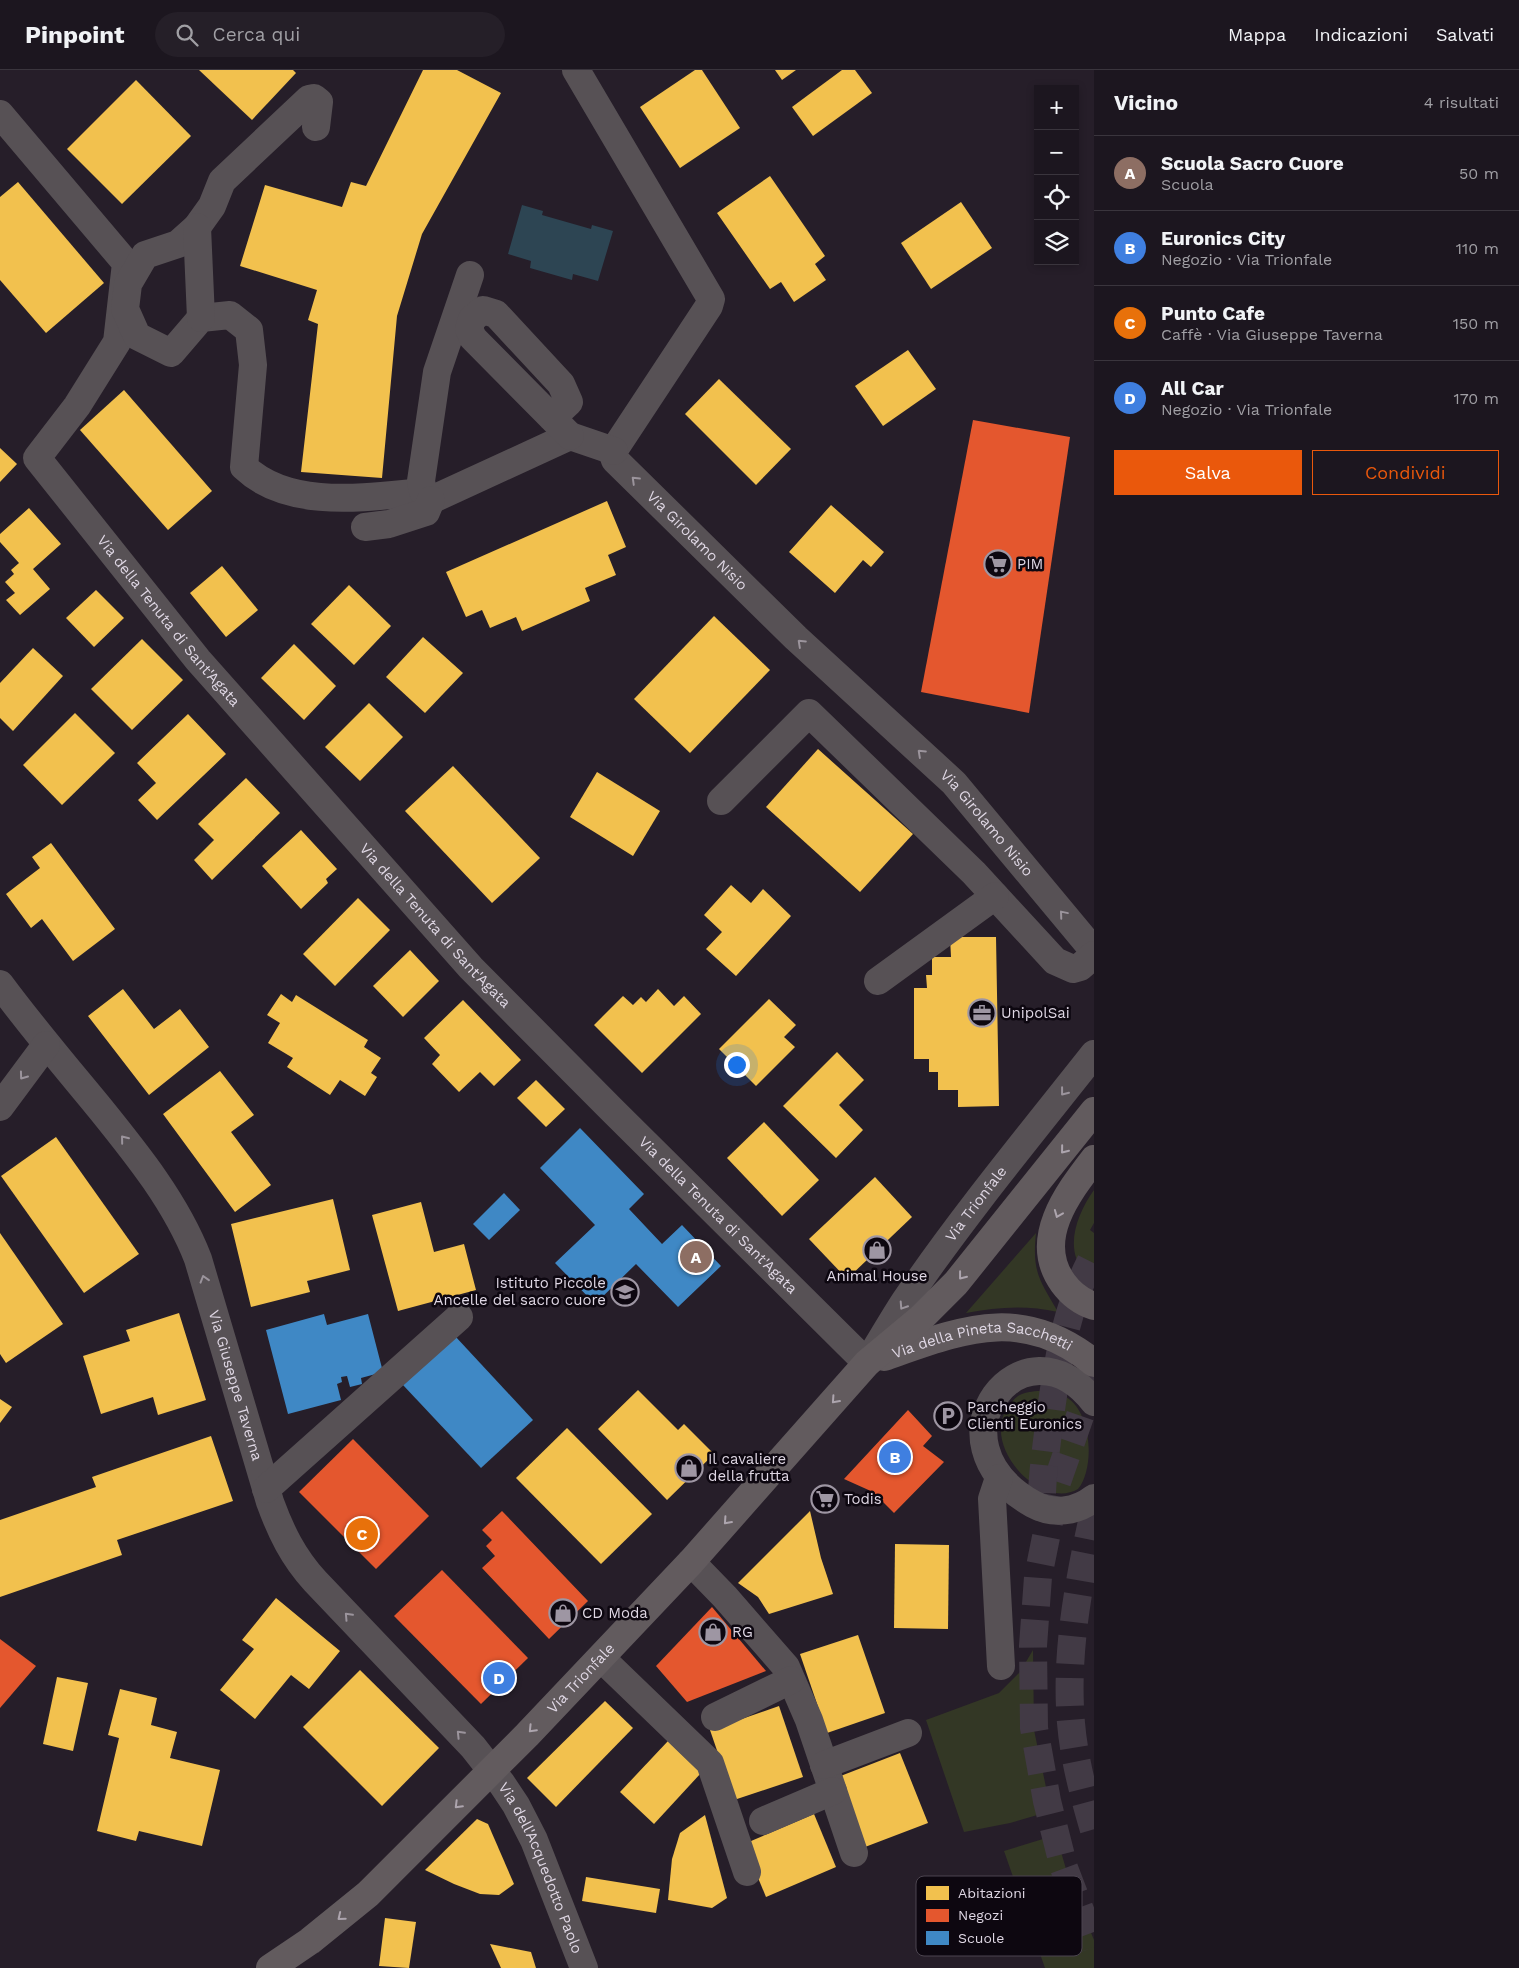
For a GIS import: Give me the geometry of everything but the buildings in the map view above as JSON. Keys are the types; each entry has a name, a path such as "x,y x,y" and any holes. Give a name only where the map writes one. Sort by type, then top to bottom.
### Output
{"main road":[{"name":"Via Trionfale","path":"270,1968 310,1941 355,1906 396,1868 601,1658 691,1562 867,1363 921,1318 956,1283 1094,1111"},
{"path":"1094,1159 1072,1188 1059,1210 1054,1226 1051,1253 1053,1265 1067,1289 1077,1298 1094,1306"},
{"name":"Via della Pineta Sacchetti","path":"867,1363 937,1339 972,1330 1007,1326 1044,1334 1070,1346 1094,1362"}],"street":[{"path":"201,318 230,315 250,330 253,365 244,467 252,475 288,491 308,496 427,496 561,427 614,451 709,306 711,299 576,70"},
{"path":"198,227 201,318 171,353 136,336 125,309 128,284 145,255 178,244 198,227 212,206 222,181 309,99 314,98 319,102 316,127"},
{"name":"Via della Tenuta di Sant'Agata","path":"0,114 126,263 117,342 77,406 37,458 198,660 471,968 867,1363"},
{"path":"364,526 389,524 426,512 427,496 421,482 437,372 470,274"},
{"name":"Via Girolamo Nisio","path":"614,451 614,458 618,463 796,638 954,783 1094,951"},
{"path":"721,801 809,713 974,873 1044,950 1061,965 1076,968 1094,955"},
{"path":"878,981 995,896"},
{"name":"Via Giuseppe Taverna","path":"0,984 46,1045 138,1157 166,1197 186,1232 200,1267 266,1489 282,1533 292,1553 303,1568 473,1747 492,1770"},
{"path":"0,1107 46,1045"},
{"name":"Via Trionfale","path":"867,1363 904,1303 931,1264 1094,1054"},
{"path":"266,1489 459,1317"},
{"path":"1044,1334 1049,1372"},
{"name":"Via della Pineta Sacchetti","path":"1094,1402 1078,1384 1068,1377 1049,1372 1030,1372 1012,1380 997,1392 986,1413 984,1437 990,1463 999,1478 1029,1502 1043,1509 1072,1509 1094,1498"},
{"path":"999,1478 992,1498 1001,1666"},
{"path":"691,1562 786,1667 809,1720 854,1853"},
{"path":"601,1658 710,1763 746,1872"},
{"path":"714,1717 791,1680"},
{"path":"824,1765 908,1733"},
{"name":"Via dell'Acquedotto Paolo","path":"492,1770 516,1805 534,1840 584,1968"},
{"path":"763,1821 833,1791"}],"green space":[{"path":"1094,1190 1094,1223 1090,1230 1094,1233 1094,1281 1084,1272 1077,1261 1074,1237 1081,1213"},
{"path":"1036,1233 1035,1257 1038,1275 1058,1312 1035,1308 1012,1308 966,1313"},
{"path":"1048,1390 1064,1396 1077,1407 1087,1430 1089,1457 1083,1480 1078,1489 1063,1493 1048,1491 1032,1483 1019,1471 1008,1456 1002,1439 1001,1423 1014,1399 1025,1393"},
{"path":"1033,1650 1034,1730 1051,1811 1010,1823 964,1832 926,1720 999,1693 1020,1672"},
{"path":"1056,1835 1068,1876 1013,1876 1004,1851"},
{"path":"1082,1911 1094,1940 1094,1968 1045,1968 1041,1956 1082,1956"}],"water":[{"path":"522,205 543,211 542,215 591,229 592,225 613,231 598,281 573,274 572,280 530,268 531,261 508,254"}],"tunnel":[{"path":"1042,1493 1050,1417 1064,1334 1076,1294 1094,1255"},
{"path":"1067,1876 1047,1801 1034,1728 1033,1646 1038,1577 1057,1482 1094,1376"},
{"path":"1094,1512 1079,1590 1070,1670 1071,1723 1074,1750 1094,1830"},
{"path":"1082,1915 1094,1947"}],"place":[{"name":"PIM","path":"998,564"},
{"name":"UnipolSai","path":"982,1013"},
{"name":"Animal House","path":"877,1250"},
{"name":"Scuola Sacro Cuore","path":"696,1257"},
{"name":"Istituto Piccole Ancelle del sacro cuore","path":"625,1292"},
{"name":"Parcheggio Clienti Euronics","path":"948,1416"},
{"name":"Euronics City","path":"895,1457"},
{"name":"Il cavaliere della frutta","path":"689,1468"},
{"name":"Todis","path":"825,1499"},
{"name":"Punto Cafe","path":"362,1534"},
{"name":"CD Moda","path":"563,1613"},
{"name":"RG","path":"713,1632"},
{"name":"All Car","path":"499,1678"}]}
